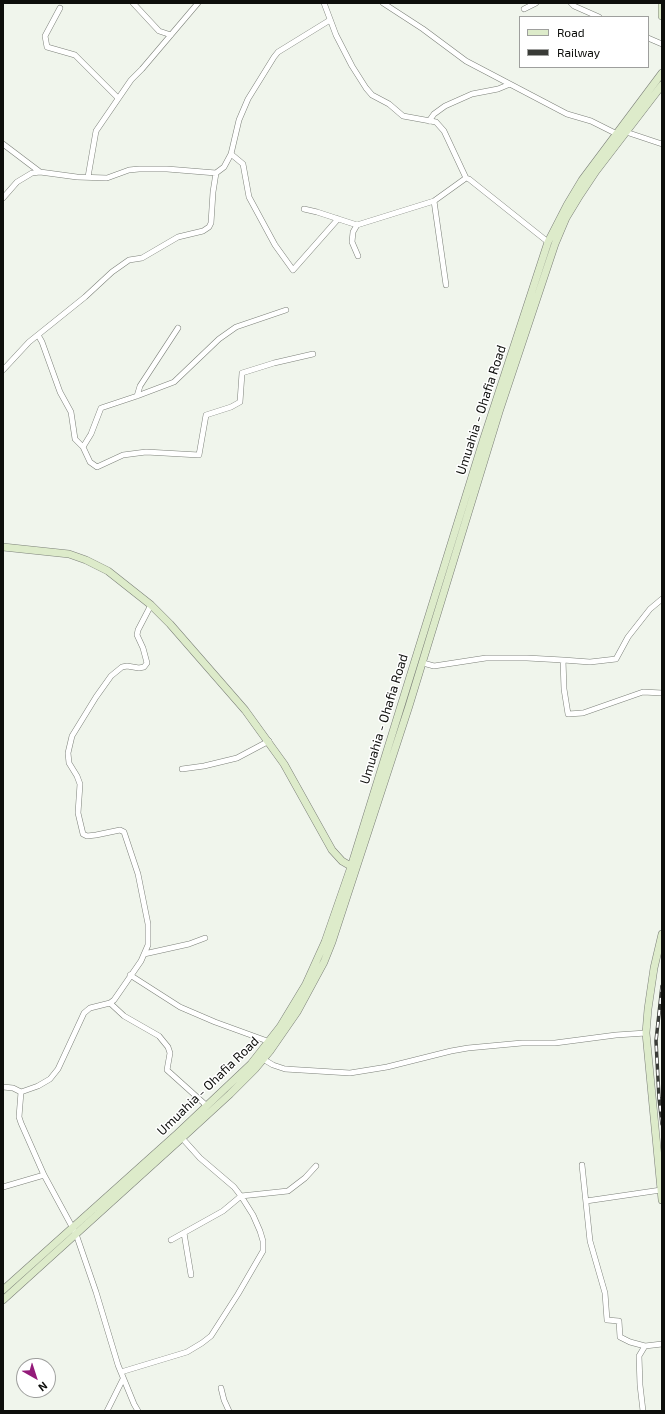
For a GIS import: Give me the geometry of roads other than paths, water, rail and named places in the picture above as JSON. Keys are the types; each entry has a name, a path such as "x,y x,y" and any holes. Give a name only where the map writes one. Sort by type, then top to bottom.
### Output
{"main road":[{"path":"662,3 662,16"},
{"name":"Umuahia - Ohafia Road","path":"3,1300 251,1064 270,1042 295,1004 326,942 354,868 423,663 541,274 548,242 582,180 662,72"},
{"name":"Umuahia - Ohafia Road","path":"3,1290 182,1138 230,1094 263,1059 297,1012 324,962 332,942 480,448 541,274 566,218 576,201 596,171 662,85"},
{"path":"3,547 69,554 86,560 108,572 151,605 170,624 235,698 269,741 284,764 332,850 342,861 354,868"},
{"path":"662,934 654,968 646,1033 662,1200"}],"street":[{"path":"133,3 159,31 170,35"},
{"path":"88,178 96,131 131,80 198,3"},
{"path":"324,3 336,35 352,66 372,95 389,104 403,116 436,122 444,131 466,178 548,242"},
{"path":"383,3 390,5 466,61 567,114 591,121 617,134"},
{"path":"524,9 536,3"},
{"path":"570,3 597,16"},
{"path":"60,8 45,36 47,46 75,55 118,98"},
{"path":"3,198 17,182 32,173 40,172 88,178 107,178 129,170 139,169 168,169 216,173 224,167 231,154 239,120 248,99 274,57 278,52 330,20"},
{"path":"649,38 662,44"},
{"path":"429,121 434,114 445,106 472,94 498,89 510,84"},
{"path":"626,132 662,144"},
{"path":"3,144 40,172"},
{"path":"231,154 243,164 249,197 275,245 293,270 338,219"},
{"path":"3,370 38,334 85,297 112,272 129,260 142,258 178,237 203,231 209,226 212,217 213,192 216,173"},
{"path":"304,209 357,225 434,202 466,178"},
{"path":"434,202 446,284"},
{"path":"357,225 353,232 352,242 358,256"},
{"path":"83,447 91,434 101,408 174,382 219,339 236,327 286,310"},
{"path":"137,396 140,386 178,328"},
{"path":"38,334 60,392 70,412 75,439 83,447 90,462 97,467 123,455 146,452 199,455 206,415 231,407 240,402 242,373 274,363 313,354"},
{"path":"423,663 434,666 486,658 527,658 590,662 616,659 628,637 650,609 662,599"},
{"path":"3,1087 13,1088 21,1092 38,1086 50,1079 58,1069 84,1013 90,1008 110,1003 114,1000 141,961 148,945 148,924 138,874 124,832 120,830 87,836 83,834 78,813 80,784 69,763 68,753 72,736 111,676 122,667 127,666 139,668 144,667 147,663 138,635 138,630 151,605"},
{"path":"563,660 564,689 568,714 583,713 643,692 662,693"},
{"path":"182,769 204,766 237,758 269,741"},
{"path":"144,954 189,944 205,938"},
{"path":"130,976 180,1007 215,1022 270,1042"},
{"path":"110,1003 124,1016 159,1036 168,1047 170,1053 167,1070 207,1106"},
{"path":"263,1059 273,1065 285,1069 350,1073 387,1067 468,1048 522,1043 555,1043 616,1035 646,1033"},
{"path":"21,1092 21,1122 44,1175 74,1231 96,1292 123,1379 138,1411"},
{"path":"121,1372 187,1352 211,1336 263,1251 263,1241 260,1231 253,1215 241,1196 234,1187 200,1158 182,1138"},
{"path":"582,1165 590,1241 605,1293 607,1320 619,1321 620,1337 630,1342 645,1346 662,1344"},
{"path":"171,1240 223,1212 241,1196 288,1191 305,1178 316,1166"},
{"path":"3,1187 44,1175"},
{"path":"586,1201 661,1190"},
{"path":"184,1234 191,1275"},
{"path":"643,1411 639,1356 645,1346"},
{"path":"107,1411 123,1379"},
{"path":"221,1388 229,1411"}],"railway":[{"path":"662,986 656,1041 662,1124"}]}
